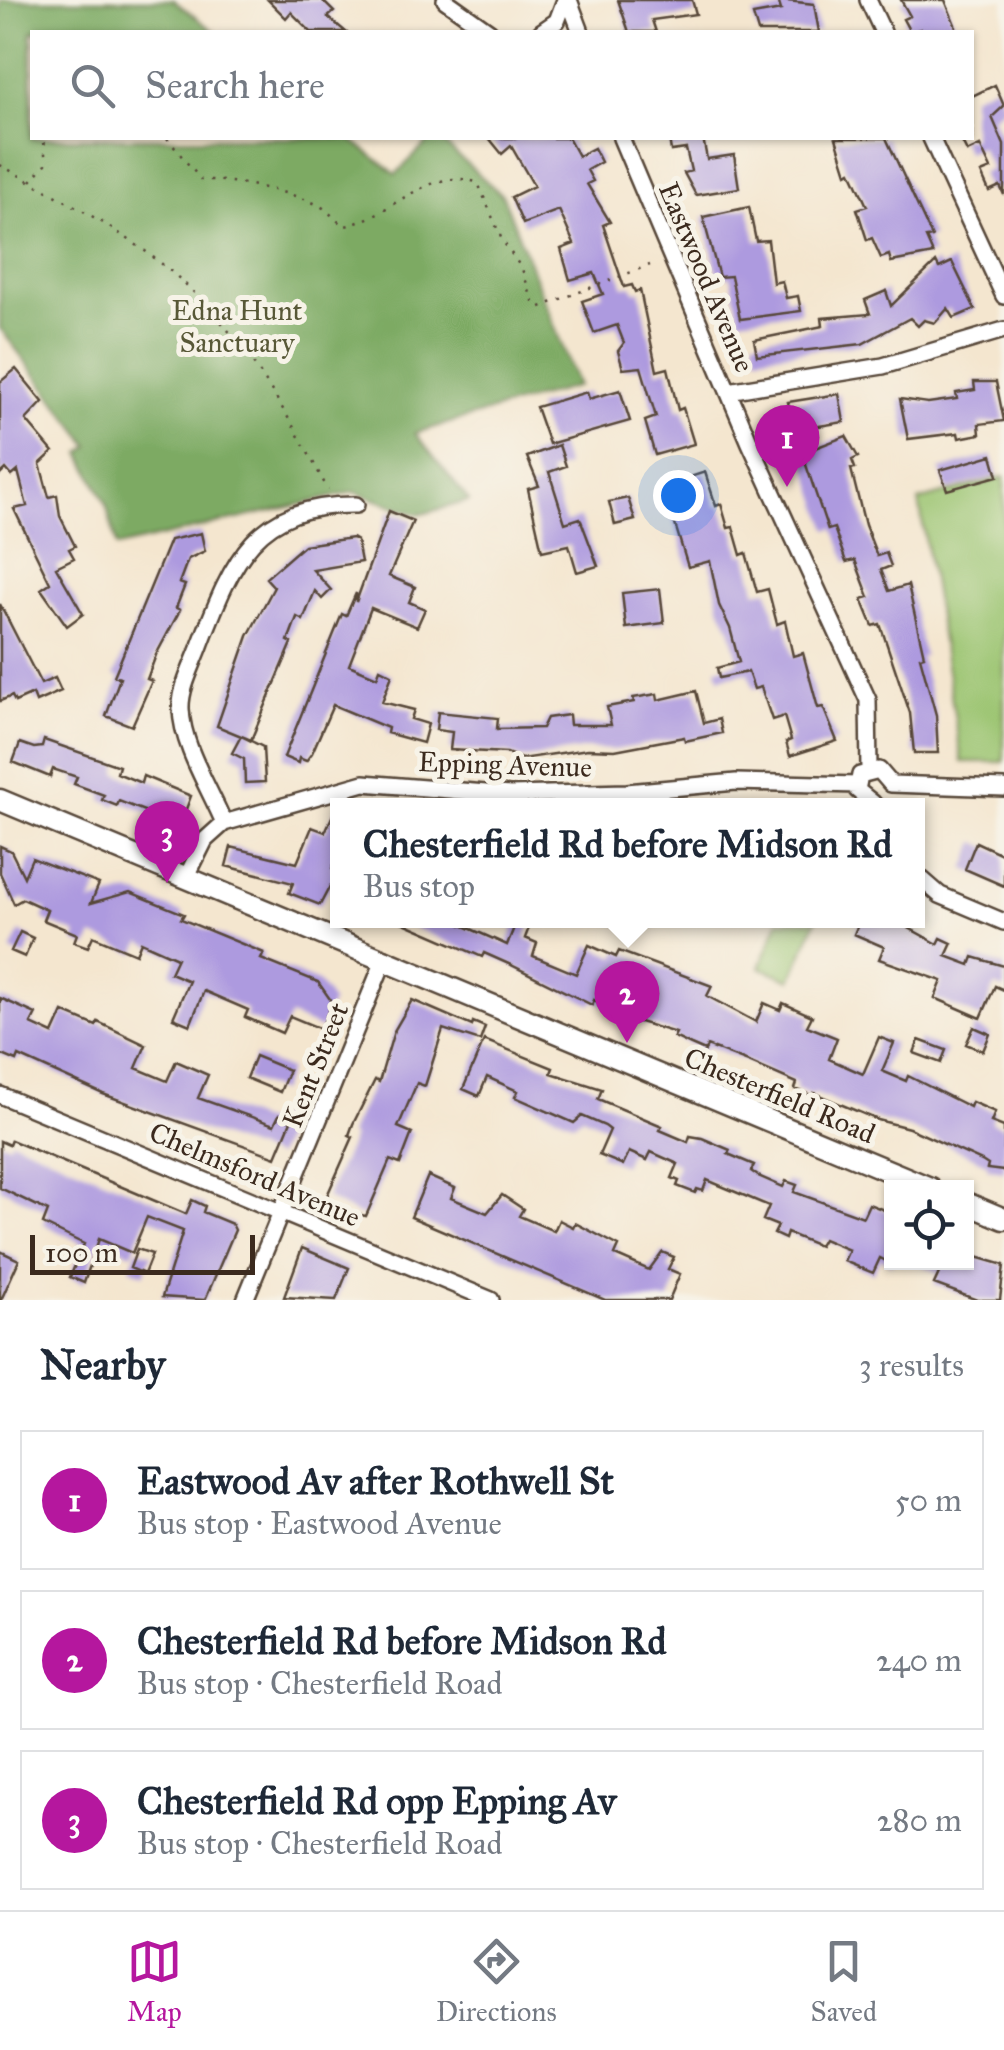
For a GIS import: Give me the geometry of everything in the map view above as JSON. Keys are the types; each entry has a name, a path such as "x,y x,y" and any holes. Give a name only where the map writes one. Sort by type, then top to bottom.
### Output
{"street":[{"path":"445,0 487,30"},
{"path":"544,30 556,20 567,0"},
{"path":"567,0 580,30"},
{"path":"868,0 881,30"},
{"path":"468,17 499,30"},
{"name":"Eastwood Avenue","path":"622,140 728,391 868,700 868,770"},
{"path":"932,140 1004,296"},
{"path":"728,391 884,366 1004,330"},
{"path":"187,876 205,840 224,822 183,724 184,690 222,589 251,542 298,511 356,505"},
{"path":"862,798 856,785 868,770 883,772 891,784 884,798"},
{"name":"Epping Avenue","path":"224,822 364,782 510,795 627,792 736,782 856,785"},
{"path":"891,784 1004,788"},
{"name":"Chesterfield Road","path":"0,800 911,1180"},
{"path":"925,882 940,895 1004,922"},
{"name":"Kent Street","path":"246,1300 384,958"},
{"name":"Chelmsford Avenue","path":"0,1095 491,1300"},
{"path":"974,1206 1004,1219"}],"path":[{"path":"30,182 46,164 44,144 49,140"},
{"path":"168,140 181,152 190,172 202,180 226,178 250,189 276,190 326,210 345,226 362,222 432,182 465,178 478,183 502,240 522,269 533,302 540,308 650,265"},
{"path":"0,164 105,225 174,274 234,337 280,400 336,505"}],"green space":[{"name":"Edna Hunt Sanctuary","path":"0,0 173,0 212,30 30,30 30,140 352,140 396,174 430,140 440,140 503,196 578,386 415,433 469,501 419,515 354,492 117,547 106,504 81,453 90,446 0,328"},
{"path":"1004,477 1004,762 962,762 919,501"},
{"path":"776,928 813,928 791,980 760,967"}],"building":[{"path":"268,0 322,0 334,12 328,17 344,30 309,30 291,12 286,18"},
{"path":"618,0 692,0 696,14 652,20 655,30 628,30"},
{"path":"778,0 814,4 819,30 757,30 753,15 781,10"},
{"path":"901,0 945,0 957,30 909,30 903,19 910,16"},
{"path":"995,85 1004,106 992,117 1004,145 1004,195 1000,186 989,191 981,173 991,169 980,146 967,152 961,140 974,140 974,95"},
{"path":"491,140 569,140 578,156 594,148 601,162 587,170 593,181 587,184 610,222 603,225 624,287 632,285 635,292 640,290 657,371 668,368 678,410 683,408 694,444 655,455 645,421 656,417 641,367 623,369 618,351 624,343 617,325 594,333 582,301 603,294 594,273 570,280 561,249 574,244 559,210 523,224 511,197 534,186 511,146 502,154"},
{"path":"669,140 703,140 707,159 734,155 739,188 696,195 684,173 691,171 686,149 671,151"},
{"path":"837,140 887,140 932,237 926,238 933,254 891,262 889,255 881,258 872,238 867,240 857,209 867,206 851,171 847,173"},
{"path":"749,207 756,241 768,240 773,283 782,281 786,298 798,296 801,311 740,319 731,276 719,277 703,217"},
{"path":"936,262 939,268 952,262 975,309 954,318 948,308 935,323 924,320 918,326 910,318 862,344 757,356 754,340 823,326 822,318 870,314 865,300 886,291 891,306"},
{"path":"16,369 43,402 26,420 53,452 40,464 49,497 57,495 60,516 75,546 69,549 74,558 56,567 83,614 67,626 41,589 50,583 14,509 27,506 18,471 12,476 6,469 0,475 0,382"},
{"path":"974,382 996,382 1004,421 979,424 980,434 959,438 958,433 908,439 900,399 928,403 957,399 956,393 975,390"},
{"path":"620,390 630,421 549,444 536,407 587,392 589,399"},
{"path":"839,394 844,422 794,430 788,402"},
{"path":"846,436 858,457 852,460 855,468 851,469 865,525 877,556 886,553 891,566 881,570 889,591 908,585 924,656 920,657 936,715 938,753 914,753 910,713 880,624 873,626 862,599 869,597 855,560 846,562 834,528 828,530 802,453"},
{"path":"559,445 566,466 549,472 565,523 580,518 598,566 577,572 569,545 542,551 528,489 539,486 527,457"},
{"path":"992,455 998,476 947,490 940,470"},
{"path":"705,472 716,506 721,504 728,528 733,527 741,555 746,553 757,592 768,589 777,624 785,621 793,656 803,653 818,708 823,707 837,741 790,756 786,742 791,740 784,716 772,720 761,687 754,689 748,672 719,678 717,668 739,662 719,605 710,561 688,567 671,511 678,508 669,484"},
{"path":"628,498 635,520 615,525 609,502"},
{"path":"389,511 413,521 389,576 415,587 409,602 425,609 417,627 371,608 349,665 377,677 380,669 392,675 382,702 414,710 411,719 428,724 423,743 387,733 388,728 333,705 312,753 306,761 299,758 298,763 284,757 342,614 346,616 356,593 356,602"},
{"path":"201,533 205,551 188,559 179,583 185,585 176,608 180,610 156,655 147,679 152,681 132,726 106,716 120,678 114,676 170,540"},
{"path":"352,538 357,541 361,562 313,570 331,590 322,599 315,591 303,620 297,617 288,641 292,643 251,740 217,726 248,636 274,587 266,578 304,545"},
{"path":"660,589 664,623 626,628 622,593"},
{"path":"0,604 41,684 55,678 61,691 36,702 33,694 15,702 12,696 0,701"},
{"path":"696,691 704,723 719,719 722,733 685,741 684,737 615,750 588,749 521,759 507,753 450,750 452,732 436,730 438,712 498,718 497,729 542,728 547,718 569,715 570,725 611,725 607,707 634,702 633,698 657,694 658,700"},
{"path":"241,736 263,747 265,782 245,783 244,759 232,753"},
{"path":"44,740 119,766 117,773 141,783 143,776 191,796 180,825 119,801 117,806 102,800 104,795 74,784 77,777 53,769 50,777 13,762 20,743 42,747"},
{"path":"330,821 330,886 320,905 289,893 293,883 226,866 231,847 297,863 312,827 325,832"},
{"path":"976,842 1004,855 1004,886 965,869"},
{"path":"0,846 11,851 24,877 32,858 99,884 91,903 130,892 184,914 181,919 264,953 261,959 318,982 332,1002 321,1029 290,1016 282,1033 245,1017 248,1010 204,991 190,1025 173,1018 189,981 170,973 177,958 141,942 136,954 93,936 88,947 74,942 77,934 43,920 47,910 23,899 14,904 0,873"},
{"path":"415,928 469,928 507,945 514,928 529,928 525,938 537,943 533,956 576,974 589,945 616,957 619,951 712,986 707,996 756,1022 764,1003 780,1010 783,1003 812,1016 807,1026 837,1038 829,1059 863,1074 879,1037 894,1043 882,1071 906,1081 908,1076 970,1107 972,1102 995,1112 991,1122 1004,1127 1004,1171 987,1169 982,1161 909,1128 795,1089 797,1083 751,1063 707,1046 705,1051 674,1037 676,1033 639,1022 644,1010 619,999 615,1009 594,1000 592,1005 484,953 482,957"},
{"path":"857,928 909,928 938,944 941,938 952,943 946,956 970,965 973,957 1004,966 1004,990 995,986 981,1018 935,998 942,981 879,959 884,947 854,934"},
{"path":"20,932 33,938 25,957 11,951"},
{"path":"0,998 36,1014 31,1024 53,1034 63,1012 96,1026 98,1022 146,1045 136,1068 167,1081 176,1061 208,1075 198,1098 274,1125 279,1115 291,1121 276,1157 103,1094 19,1056 17,1061 0,1054"},
{"path":"412,1000 472,1026 473,1022 485,1027 480,1041 443,1029 425,1086 417,1083 398,1127 412,1133 400,1164 390,1160 366,1216 356,1214 326,1198 353,1137 349,1135 353,1124 375,1080 379,1082 394,1031"},
{"path":"974,1027 990,1034 983,1051 966,1044"},
{"path":"484,1040 553,1068 551,1073 602,1089 598,1099 662,1126 660,1130 688,1142 690,1136 702,1138 730,1150 728,1154 754,1165 751,1171 758,1176 783,1187 786,1181 797,1185 794,1192 863,1217 869,1204 884,1210 884,1260 880,1258 873,1273 844,1261 849,1250 823,1239 819,1246 787,1233 785,1239 774,1234 778,1226 763,1220 769,1206 707,1180 703,1191 697,1189 695,1193 677,1186 679,1181 672,1178 678,1164 651,1152 647,1160 629,1152 623,1165 599,1155 610,1130 605,1126 582,1116 574,1123 515,1097 518,1091 487,1077 479,1096 463,1089"},
{"path":"919,1040 946,1050 941,1063 914,1053"},
{"path":"255,1056 289,1070 280,1092 246,1078"},
{"path":"11,1140 186,1214 192,1200 205,1206 203,1212 232,1224 235,1230 205,1300 162,1297 183,1231 147,1217 132,1253 99,1239 84,1283 70,1277 84,1244 43,1224 48,1211 0,1188 0,1141 9,1145"},
{"path":"428,1176 455,1188 451,1198 487,1213 502,1195 523,1209 519,1216 554,1231 559,1220 573,1227 575,1223 619,1246 615,1255 649,1270 662,1252 674,1257 668,1269 680,1274 669,1300 605,1300 411,1217"},
{"path":"302,1248 349,1268 336,1300 284,1297"},
{"path":"137,1249 152,1254 144,1274 130,1268"},
{"path":"0,1251 19,1260 1,1300 0,1300"},
{"path":"974,1256 1004,1265 1000,1300 977,1300 934,1284 939,1273 933,1270 974,1270"}],"place":[{"name":"Eastwood Av after Rothwell St","path":"787,487"},
{"name":"Chesterfield Rd opp Epping Av","path":"167,883"},
{"name":"Chesterfield Rd before Midson Rd","path":"627,1043"}]}
